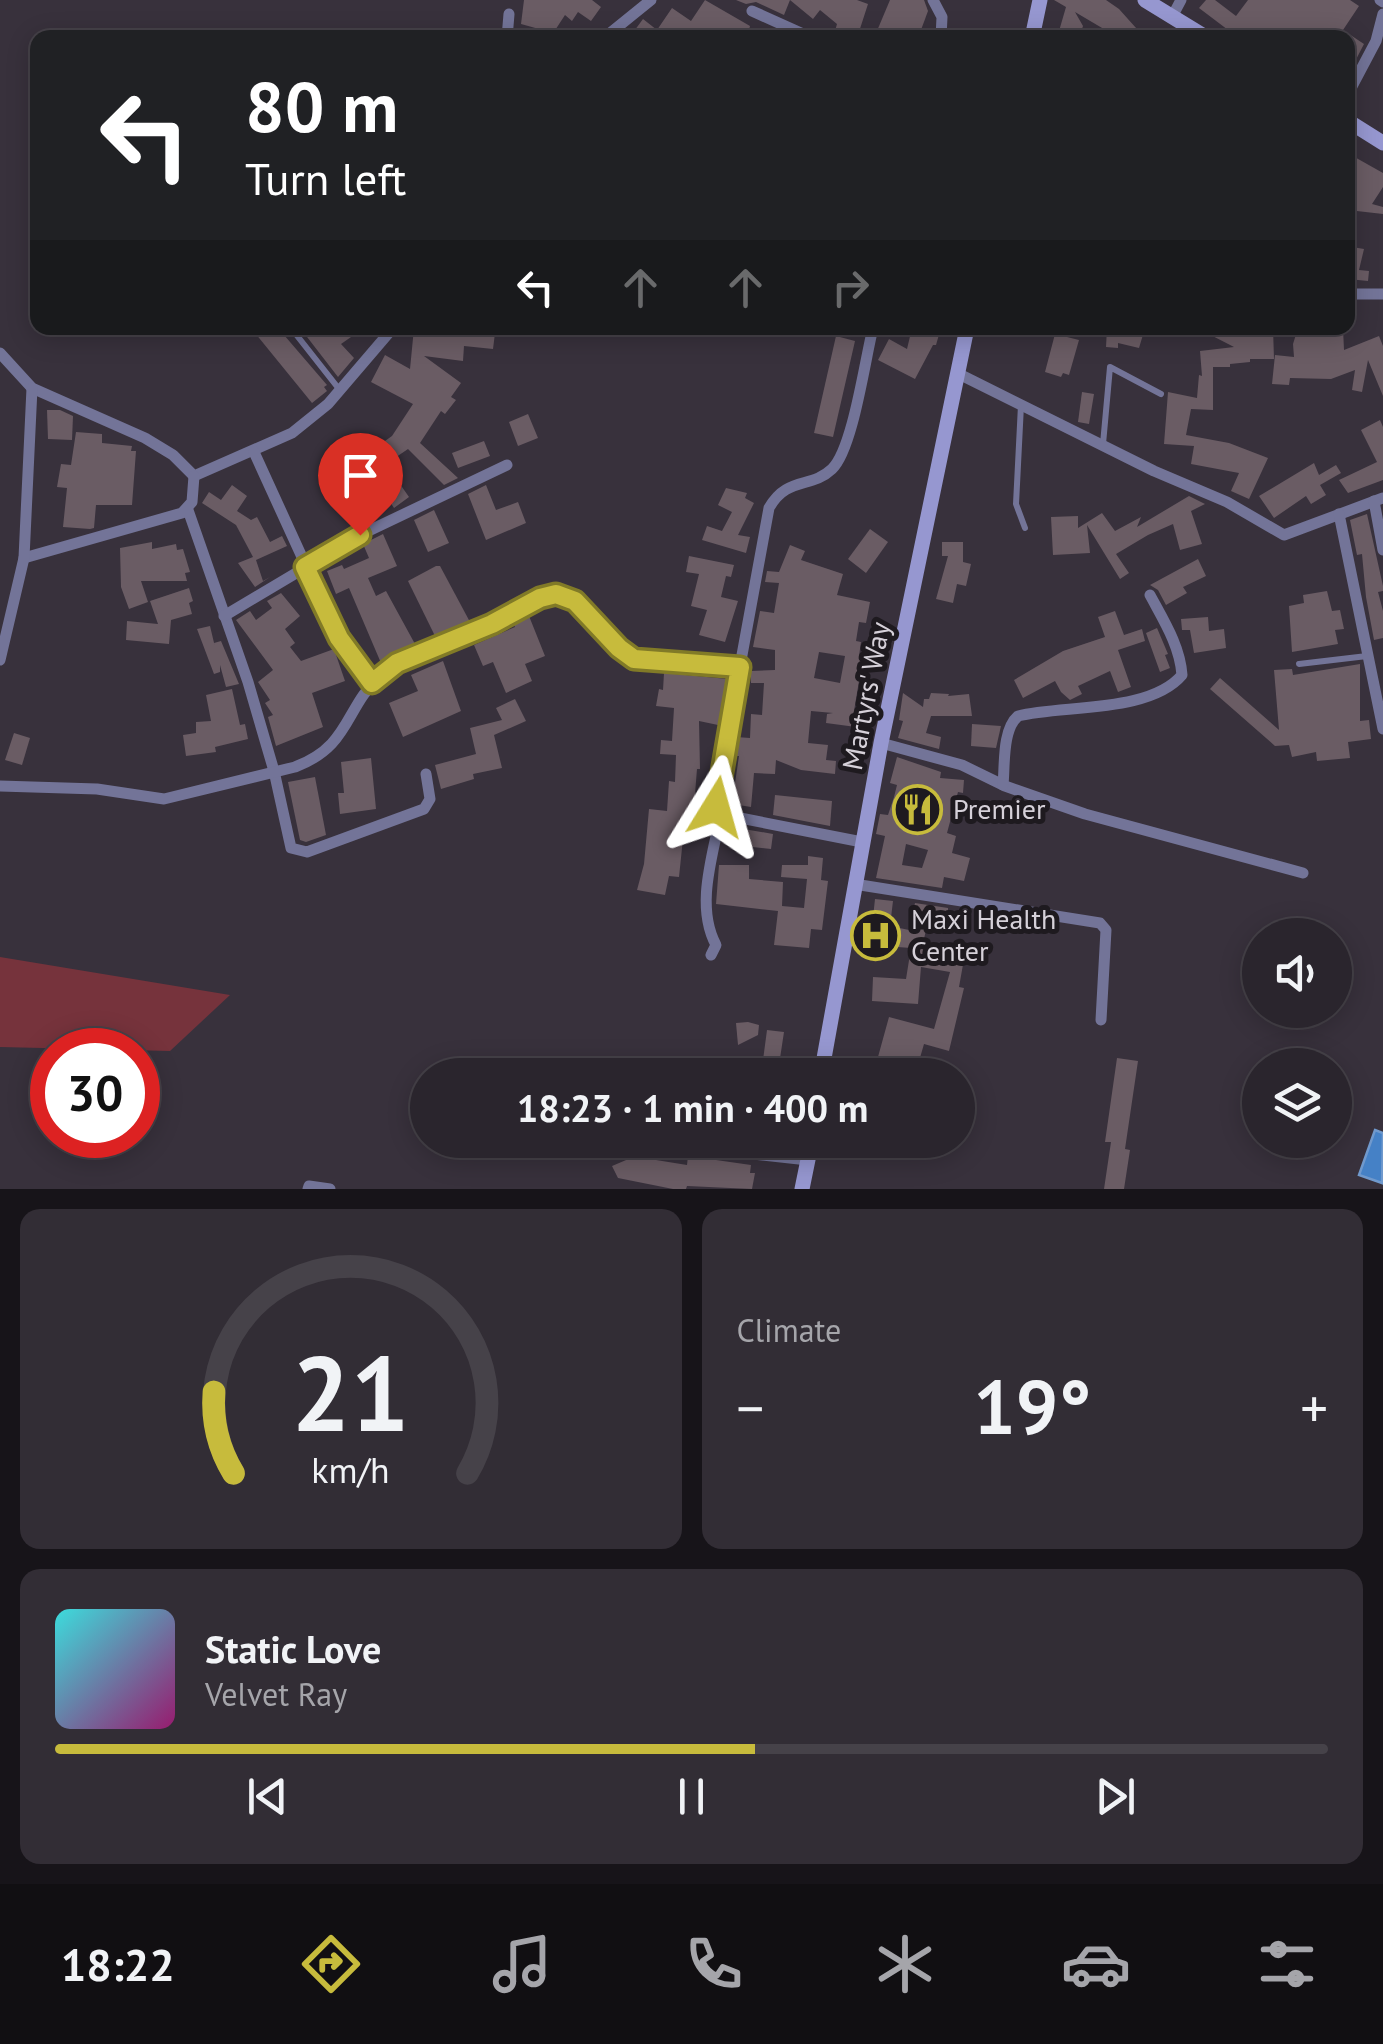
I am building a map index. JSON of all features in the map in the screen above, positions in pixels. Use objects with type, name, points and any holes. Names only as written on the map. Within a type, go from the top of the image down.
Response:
[{"type":"main road","points":[[1034,30],[1040,0]]},
{"type":"main road","points":[[1144,0],[1194,30]]},
{"type":"main road","points":[[1355,126],[1383,143]]},
{"type":"main road","name":"Martyrs' Way","points":[[825,1058],[881,743],[965,335]]},
{"type":"main road","points":[[802,1189],[808,1160]]},
{"type":"street","points":[[614,30],[651,0]]},
{"type":"street","points":[[934,0],[942,17],[941,30]]},
{"type":"street","points":[[1172,17],[1181,0]]},
{"type":"street","points":[[752,11],[794,30]]},
{"type":"street","points":[[508,30],[509,14]]},
{"type":"street","points":[[1355,81],[1376,41],[1383,14]]},
{"type":"street","points":[[1355,294],[1383,294]]},
{"type":"street","points":[[194,476],[292,433],[340,390],[387,335]]},
{"type":"street","points":[[710,955],[716,946],[708,932],[706,896],[722,813],[715,802],[769,508],[777,494],[827,474],[837,465],[849,432],[871,335]]},
{"type":"street","points":[[0,354],[32,388],[145,438],[173,455],[194,476],[188,510],[248,682],[291,848],[300,852],[424,809],[430,799],[426,774]]},
{"type":"street","points":[[956,373],[1227,502],[1284,535],[1378,500],[1383,550]]},
{"type":"street","points":[[0,660],[24,558],[32,388]]},
{"type":"street","points":[[254,452],[339,638],[372,683]]},
{"type":"street","points":[[224,616],[360,535],[507,465]]},
{"type":"street","points":[[24,558],[188,510]]},
{"type":"street","points":[[1339,514],[1383,729]]},
{"type":"street","points":[[0,786],[97,789],[164,799],[296,767],[325,753],[335,743],[372,683],[397,663],[556,594],[575,601],[634,659],[740,667]]},
{"type":"street","points":[[1003,785],[1008,735],[1011,722],[1018,716],[1140,699],[1161,692],[1182,676],[1181,660],[1150,595]]},
{"type":"street","points":[[881,743],[962,765],[1003,785],[1085,814],[1302,873]]},
{"type":"street","points":[[722,813],[862,842]]},
{"type":"street","points":[[854,884],[1100,923],[1106,930],[1100,1020]]},
{"type":"street","points":[[790,1158],[808,1160]]},
{"type":"street","points":[[308,1189],[330,1189]]},
{"type":"lane","points":[[297,335],[340,390]]},
{"type":"lane","points":[[1103,444],[1110,366],[1162,394]]},
{"type":"lane","points":[[1021,404],[1016,504],[1025,528]]},
{"type":"lane","points":[[1299,664],[1368,656]]},
{"type":"shaded area","points":[[0,957],[230,995],[170,1051],[160,1051],[160,1028],[30,1028],[30,1048],[0,1047]]},
{"type":"water","points":[[1375,1130],[1383,1133],[1382,1183],[1359,1175]]},
{"type":"building","points":[[524,0],[592,0],[601,7],[591,21],[578,12],[572,21],[565,15],[555,30],[521,24]]},
{"type":"building","points":[[705,0],[750,26],[749,30],[657,30],[672,8],[691,21]]},
{"type":"building","points":[[736,0],[790,0],[784,15],[756,2]]},
{"type":"building","points":[[790,0],[857,0],[868,4],[860,30],[835,30],[837,24],[820,10],[813,19]]},
{"type":"building","points":[[890,0],[924,0],[928,11],[921,30],[877,30]]},
{"type":"building","points":[[1054,0],[1106,0],[1138,30],[1105,30],[1075,12],[1082,30],[1059,30],[1066,7]]},
{"type":"building","points":[[1206,0],[1215,0],[1236,16],[1248,0],[1350,0],[1359,6],[1343,30],[1228,30],[1199,8]]},
{"type":"building","points":[[643,19],[657,30],[635,30]]},
{"type":"building","points":[[1355,38],[1364,44],[1355,61]]},
{"type":"building","points":[[1355,157],[1383,173],[1383,187],[1372,204],[1383,207],[1383,214],[1355,211]]},
{"type":"building","points":[[1355,248],[1364,249],[1359,270],[1369,271],[1368,281],[1355,280]]},
{"type":"building","points":[[257,335],[284,335],[327,385],[327,391],[312,403]]},
{"type":"building","points":[[306,335],[354,335],[341,344],[354,358],[338,377]]},
{"type":"building","points":[[413,335],[495,335],[493,349],[464,346],[463,361],[424,356],[461,383],[451,397],[456,400],[445,414],[441,411],[420,443],[458,478],[444,485],[408,449],[386,464],[409,497],[394,508],[361,458],[392,436],[413,404],[371,382],[385,355],[410,369]]},
{"type":"building","points":[[910,335],[939,335],[915,379],[878,360],[889,339],[907,349]]},
{"type":"building","points":[[1055,335],[1079,340],[1069,375],[1045,372]]},
{"type":"building","points":[[1107,335],[1143,335],[1139,348],[1118,343],[1118,348],[1106,347]]},
{"type":"building","points":[[1211,335],[1273,335],[1274,359],[1250,359],[1230,367],[1213,367],[1213,410],[1191,409],[1186,435],[1229,443],[1268,458],[1249,499],[1231,491],[1239,473],[1191,464],[1194,446],[1164,444],[1168,392],[1197,398],[1199,375],[1202,376],[1200,351],[1234,347]]},
{"type":"building","points":[[1296,335],[1343,335],[1344,350],[1379,336],[1383,346],[1383,396],[1368,360],[1362,392],[1352,390],[1355,370],[1331,379],[1290,378],[1289,385],[1272,384],[1275,355],[1294,357]]},
{"type":"building","points":[[836,336],[855,341],[833,437],[814,433]]},
{"type":"building","points":[[1082,392],[1094,394],[1089,424],[1078,422]]},
{"type":"building","points":[[47,410],[73,416],[72,440],[48,439]]},
{"type":"building","points":[[528,414],[538,438],[518,446],[509,422]]},
{"type":"building","points":[[1380,420],[1383,480],[1348,493],[1339,480],[1377,462],[1361,430]]},
{"type":"building","points":[[76,432],[102,434],[102,443],[132,446],[131,451],[136,451],[132,505],[96,505],[94,528],[90,529],[63,527],[67,488],[57,487],[61,464],[71,465]]},
{"type":"building","points":[[484,441],[490,456],[458,468],[452,453]]},
{"type":"building","points":[[1314,463],[1319,475],[1336,465],[1341,473],[1320,485],[1326,495],[1311,504],[1306,496],[1274,518],[1259,496]]},
{"type":"building","points":[[232,485],[247,496],[237,511],[251,520],[257,517],[270,542],[282,536],[287,546],[256,560],[263,581],[270,577],[255,587],[238,563],[253,557],[236,525],[202,503],[209,492],[221,500]]},
{"type":"building","points":[[486,485],[496,510],[518,502],[526,523],[486,540],[468,494]]},
{"type":"building","points":[[726,488],[747,493],[745,498],[754,503],[738,535],[750,537],[746,553],[702,540],[707,526],[722,531],[732,512],[718,505]]},
{"type":"building","points":[[1189,496],[1205,504],[1191,511],[1202,544],[1180,550],[1173,524],[1116,554],[1129,573],[1120,579],[1087,525],[1090,553],[1053,555],[1051,517],[1078,516],[1078,528],[1102,513],[1115,531],[1141,517],[1137,527]]},
{"type":"building","points":[[434,510],[449,543],[428,552],[414,520]]},
{"type":"building","points":[[1367,514],[1383,586],[1383,591],[1378,592],[1383,638],[1374,640],[1362,554],[1357,555],[1350,520]]},
{"type":"building","points":[[870,529],[888,542],[866,573],[848,559]]},
{"type":"building","points":[[383,534],[397,566],[368,578],[376,596],[386,591],[415,644],[381,663],[349,588],[336,594],[327,571],[342,565],[344,569],[369,558],[363,544]]},
{"type":"building","points":[[152,542],[152,549],[176,544],[177,550],[183,549],[190,572],[185,573],[187,581],[141,581],[148,602],[129,609],[121,587],[120,548]]},
{"type":"building","points":[[942,542],[963,542],[963,562],[971,564],[966,586],[957,584],[953,603],[936,599],[948,556],[942,556]]},
{"type":"building","points":[[790,545],[805,551],[801,560],[843,574],[837,595],[870,602],[866,623],[859,622],[856,641],[861,642],[859,656],[863,657],[853,717],[857,718],[856,727],[826,723],[827,714],[833,713],[811,711],[808,743],[828,745],[826,760],[836,761],[835,774],[801,770],[776,760],[775,774],[754,773],[751,807],[726,803],[729,789],[734,790],[739,756],[734,756],[736,737],[750,738],[751,714],[762,715],[764,683],[751,683],[751,671],[775,670],[775,650],[753,647],[760,611],[774,613],[779,583],[765,582],[767,571],[779,572]],"holes":[[[819,652],[845,656],[840,683],[814,678]]]},
{"type":"building","points":[[689,556],[734,565],[731,577],[726,576],[721,597],[738,601],[725,642],[699,635],[707,610],[691,606],[699,574],[686,572]]},
{"type":"building","points":[[1198,559],[1206,576],[1183,587],[1187,593],[1166,605],[1158,590],[1150,585]]},
{"type":"building","points":[[440,566],[470,622],[435,636],[408,581]]},
{"type":"building","points":[[189,588],[192,614],[171,620],[169,644],[126,640],[127,621],[158,624],[150,601]]},
{"type":"building","points":[[1327,591],[1332,611],[1340,610],[1344,629],[1335,630],[1338,644],[1292,652],[1289,606],[1304,603],[1303,595]]},
{"type":"building","points":[[281,593],[300,616],[285,629],[295,643],[290,647],[301,661],[334,649],[345,681],[312,693],[323,727],[276,746],[268,717],[273,715],[265,703],[270,700],[258,682],[273,670],[236,620],[250,611],[256,620],[272,608],[267,601]]},
{"type":"building","points":[[1115,611],[1124,635],[1142,629],[1145,641],[1118,650],[1131,687],[1118,692],[1110,671],[1078,686],[1082,694],[1070,700],[1055,681],[1023,698],[1014,680],[1063,651],[1105,637],[1098,617]]},
{"type":"building","points":[[529,616],[545,656],[525,664],[532,681],[506,693],[493,662],[483,666],[474,645],[515,627],[513,622]]},
{"type":"building","points":[[1208,617],[1209,631],[1224,629],[1226,648],[1194,653],[1190,630],[1182,630],[1181,619]]},
{"type":"building","points":[[210,626],[214,643],[221,641],[239,684],[226,687],[220,665],[220,672],[214,674],[197,629]]},
{"type":"building","points":[[1157,628],[1170,668],[1160,672],[1146,633]]},
{"type":"building","points":[[443,661],[461,711],[403,737],[389,703],[418,691],[411,675]]},
{"type":"building","points":[[1360,664],[1360,721],[1369,720],[1371,739],[1348,742],[1350,758],[1317,761],[1316,752],[1292,757],[1289,745],[1275,746],[1210,689],[1220,678],[1279,730],[1274,670],[1292,669],[1293,675]]},
{"type":"building","points":[[664,673],[728,679],[718,725],[699,721],[700,769],[693,819],[704,821],[703,832],[684,829],[679,877],[669,876],[665,895],[637,890],[644,864],[649,809],[667,811],[669,781],[675,782],[676,755],[660,754],[661,740],[672,741],[674,708],[656,706],[659,689],[663,690]]},
{"type":"building","points":[[232,689],[240,725],[245,724],[248,739],[215,747],[216,752],[186,756],[183,735],[196,733],[196,722],[211,721],[206,695]]},
{"type":"building","points":[[903,693],[923,707],[924,699],[929,699],[931,693],[969,694],[972,716],[931,716],[926,733],[941,737],[939,749],[898,738],[903,721],[899,720]]},
{"type":"building","points":[[515,699],[526,721],[494,735],[502,768],[473,774],[474,779],[441,789],[435,765],[476,754],[470,728],[502,720],[496,708]]},
{"type":"building","points":[[972,724],[1001,726],[996,748],[971,746]]},
{"type":"building","points":[[14,733],[30,738],[22,765],[5,760]]},
{"type":"building","points":[[897,757],[941,772],[940,778],[964,780],[963,793],[958,792],[947,833],[956,836],[952,853],[970,858],[964,881],[944,877],[942,888],[876,878],[885,836],[876,834],[880,814],[888,815],[897,785],[890,783]],"holes":[[[906,844],[928,850],[922,868],[902,865]]]},
{"type":"building","points":[[371,758],[376,809],[340,814],[338,793],[344,793],[341,762]]},
{"type":"building","points":[[315,777],[326,835],[306,842],[300,840],[288,782]]},
{"type":"building","points":[[775,795],[832,801],[830,826],[773,815]]},
{"type":"building","points":[[732,827],[773,834],[771,849],[724,844]]},
{"type":"building","points":[[808,856],[823,858],[821,880],[828,881],[822,930],[811,929],[809,948],[774,945],[778,911],[716,904],[719,865],[749,865],[749,879],[783,882],[782,906],[804,908],[807,879],[781,877],[782,865],[808,865]]},
{"type":"building","points":[[875,899],[893,901],[890,926],[909,930],[915,903],[948,908],[948,925],[928,921],[922,948],[964,959],[959,987],[964,988],[949,1051],[924,1044],[920,1058],[878,1058],[889,1017],[934,1029],[950,972],[921,967],[918,1004],[872,1001],[873,977],[906,979],[911,948],[870,945]]},
{"type":"building","points":[[736,1023],[759,1025],[758,1035],[738,1045]]},
{"type":"building","points":[[767,1030],[784,1032],[780,1058],[763,1058]]},
{"type":"building","points":[[1117,1058],[1138,1061],[1125,1149],[1130,1150],[1124,1189],[1104,1189],[1111,1142],[1105,1142]]},
{"type":"building","points":[[631,1158],[657,1158],[687,1165],[688,1158],[702,1158],[751,1165],[750,1173],[755,1173],[752,1189],[673,1189],[618,1178],[612,1166]]},
{"type":"place","name":"Premier","points":[[918,809]]},
{"type":"place","name":"Maxi Health Center","points":[[876,935]]},
{"type":"route","points":[[360,535],[305,567],[339,638],[372,683],[397,663],[556,594],[575,601],[634,659],[740,667],[716,807]]}]
